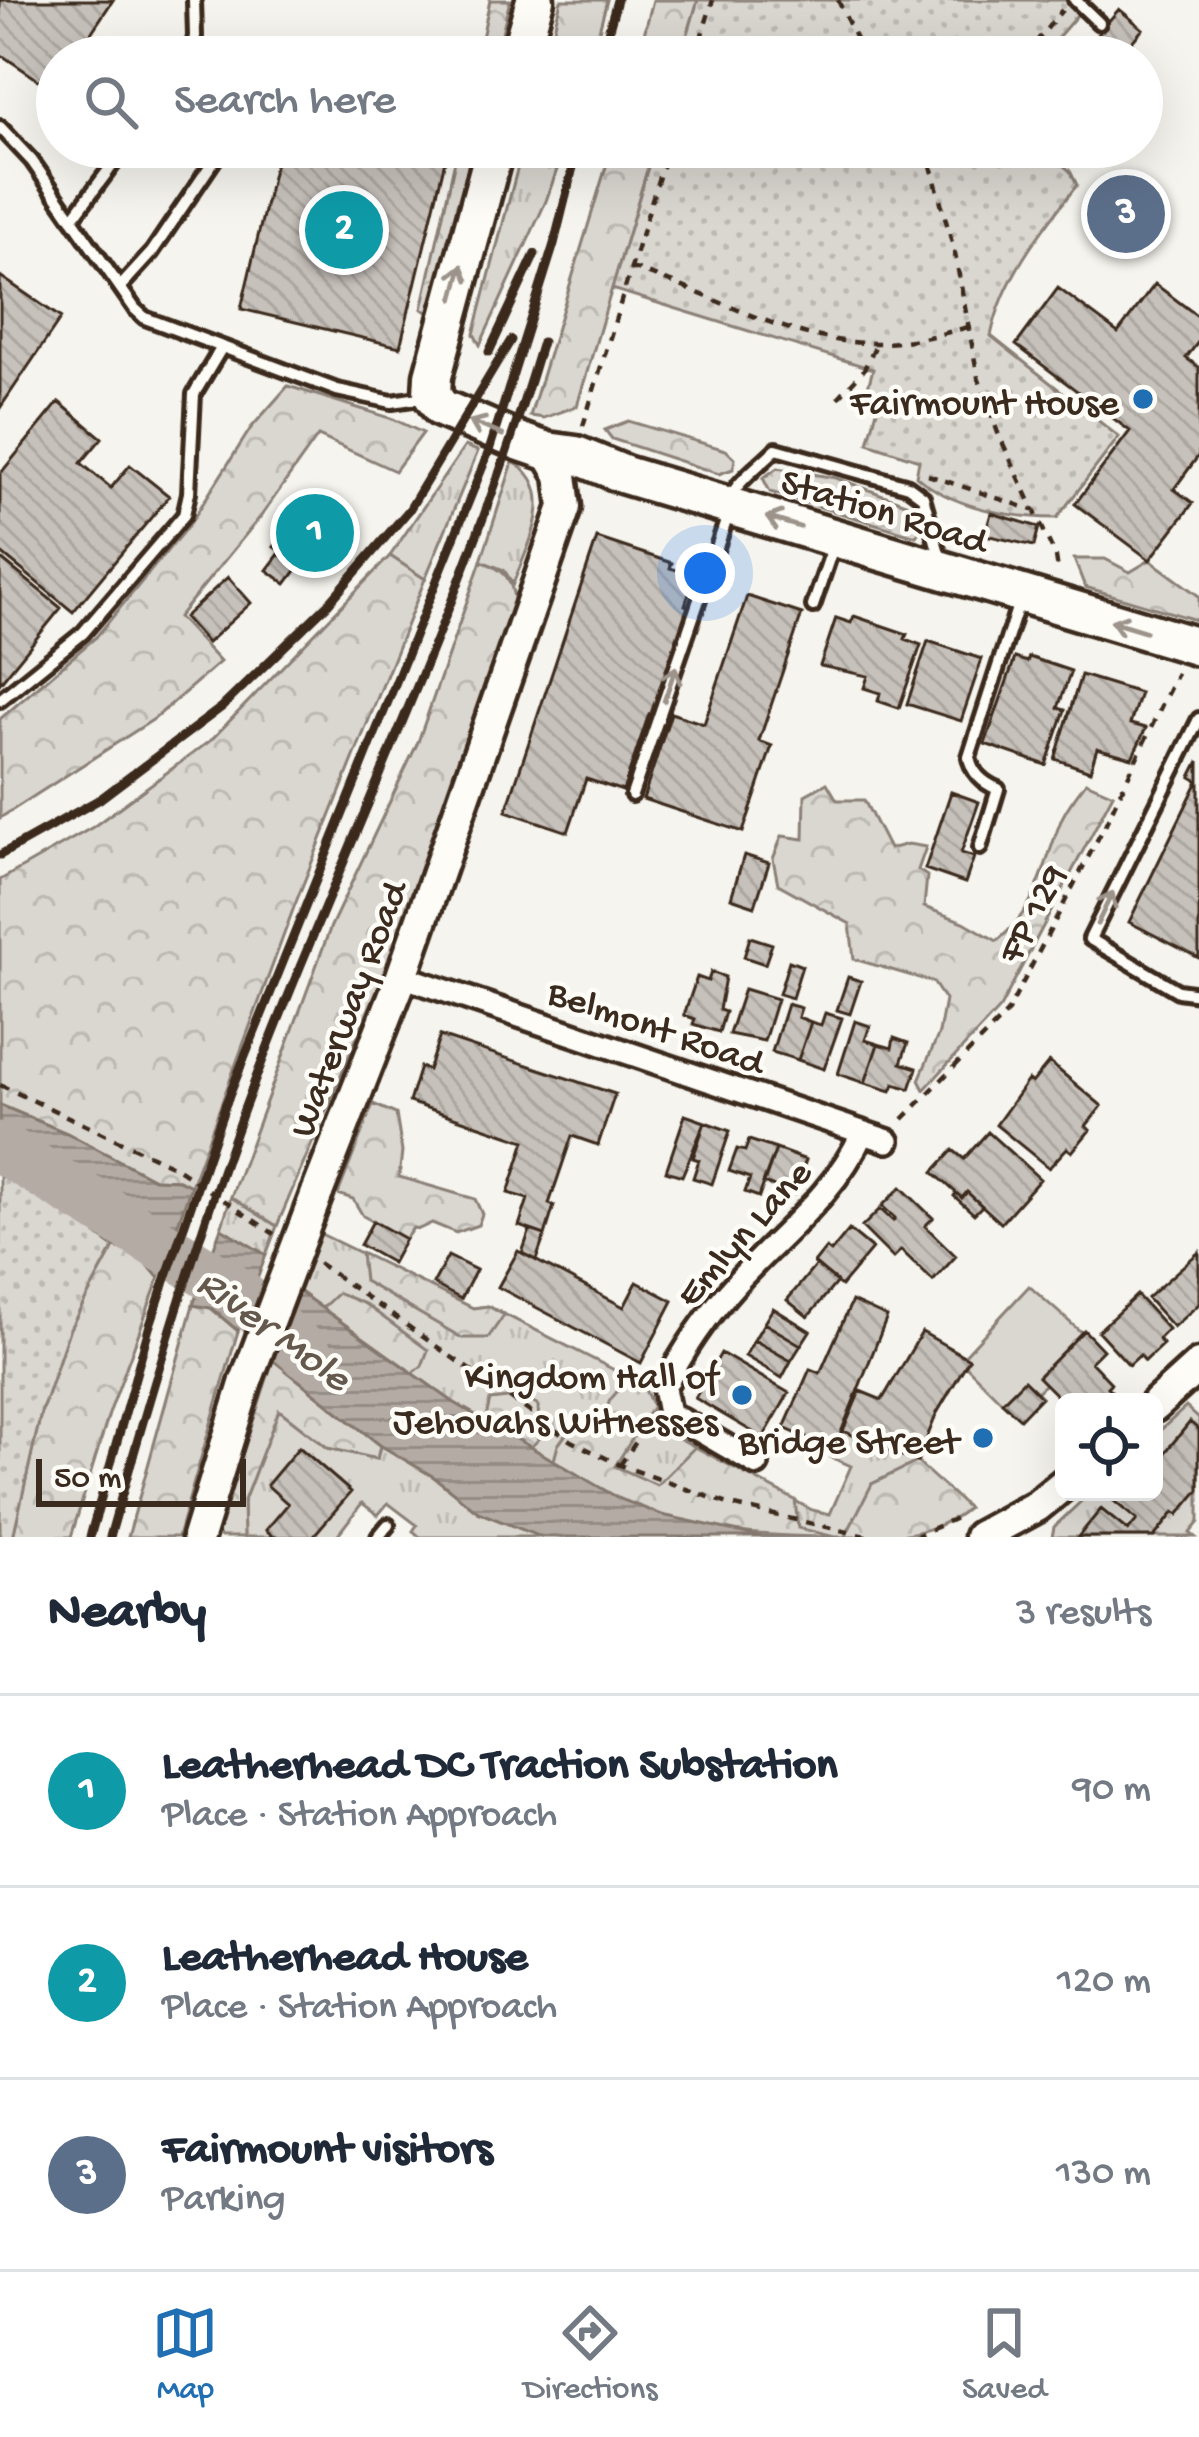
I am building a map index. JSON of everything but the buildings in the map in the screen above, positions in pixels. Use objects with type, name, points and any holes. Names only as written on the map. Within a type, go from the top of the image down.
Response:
[{"type":"main road","points":[[525,36],[535,0]]},
{"type":"main road","points":[[432,395],[433,376],[489,168]]},
{"type":"main road","name":"Station Road","points":[[432,395],[441,408],[564,444],[576,455],[625,475],[1022,593],[1190,656]]},
{"type":"main road","points":[[564,444],[565,506],[603,480],[625,475]]},
{"type":"main road","name":"Waterway Road","points":[[198,1537],[246,1381],[402,976],[565,506]]},
{"type":"main road","points":[[1163,1398],[1199,1365]]},
{"type":"main road","points":[[1000,1532],[1055,1491]]},
{"type":"street","name":"Belmont Road","points":[[402,976],[888,1141]]},
{"type":"street","name":"Emlyn Lane","points":[[664,1402],[664,1388],[675,1366],[714,1310],[824,1197],[862,1135]]},
{"type":"street","points":[[664,1402],[680,1421],[757,1464]]},
{"type":"lane","points":[[194,0],[195,36]]},
{"type":"lane","points":[[1072,0],[1100,22]]},
{"type":"lane","points":[[1,131],[145,317],[376,400],[405,402],[432,395]]},
{"type":"lane","points":[[72,219],[110,168]]},
{"type":"lane","points":[[121,286],[152,252],[209,168]]},
{"type":"lane","points":[[0,700],[83,633],[184,515],[194,394],[222,346]]},
{"type":"lane","points":[[632,795],[725,524],[724,505],[776,449],[908,486],[923,497],[944,569]]},
{"type":"lane","points":[[813,606],[836,538]]},
{"type":"lane","points":[[980,848],[998,789],[970,767],[968,757],[1022,593]]},
{"type":"lane","points":[[1199,719],[1090,939],[1178,991],[1199,994]]},
{"type":"lane","points":[[378,1537],[388,1525]]},
{"type":"path","points":[[702,36],[713,0]]},
{"type":"path","points":[[838,0],[854,36]]},
{"type":"path","points":[[1042,36],[1072,0]]},
{"type":"path","points":[[564,444],[631,268],[662,168]]},
{"type":"path","points":[[934,168],[978,377],[998,434],[1056,557],[1058,572]]},
{"type":"path","points":[[631,268],[783,329],[878,343],[968,327]]},
{"type":"path","points":[[838,398],[863,370],[878,343]]},
{"type":"path","points":[[872,475],[898,464],[1036,511]]},
{"type":"path","name":"FP 129","points":[[862,1135],[899,1123],[1007,1012],[1190,656]]},
{"type":"path","points":[[664,1402],[620,1465],[762,1515],[870,1537]]},
{"type":"green space","points":[[490,0],[510,0],[501,36],[482,36]]},
{"type":"green space","points":[[561,0],[607,0],[598,36],[552,36]]},
{"type":"green space","points":[[653,0],[698,0],[687,36],[644,36]]},
{"type":"green space","points":[[698,0],[1090,0],[1059,36],[687,36]]},
{"type":"green space","points":[[453,168],[468,168],[430,313],[422,309]]},
{"type":"green space","points":[[517,168],[558,168],[480,345],[474,334]]},
{"type":"green space","points":[[606,168],[648,168],[577,406],[544,418],[530,416]]},
{"type":"green space","points":[[648,168],[1066,168],[1077,185],[1014,275],[991,336],[1119,437],[1057,518],[982,509],[930,487],[916,476],[919,460],[868,443],[880,399],[866,394],[873,369],[612,289]]},
{"type":"green space","points":[[288,386],[423,433],[395,471],[318,436],[261,516],[178,617],[220,662],[154,719],[0,818],[0,719],[96,637],[191,522],[251,428]]},
{"type":"green space","points":[[628,421],[726,450],[735,459],[733,469],[719,474],[612,439],[605,430]]},
{"type":"green space","points":[[465,446],[478,451],[425,579],[390,556]]},
{"type":"green space","points":[[513,462],[527,473],[538,502],[532,535],[513,584],[504,570],[481,561]]},
{"type":"green space","points":[[777,468],[836,478],[914,506],[924,515],[924,525],[916,536],[770,492],[763,478]]},
{"type":"green space","points":[[390,556],[425,579],[294,907],[191,1186],[154,1179],[67,1133],[0,1105],[0,880],[93,827],[211,740]]},
{"type":"green space","points":[[1074,559],[1105,559],[1130,572],[1150,560],[1199,596],[1199,621],[1085,587]]},
{"type":"green space","points":[[481,561],[506,576],[515,605],[408,917],[277,1226],[231,1197],[331,926],[418,742]]},
{"type":"green space","points":[[1086,782],[1113,794],[1000,1008],[924,1090],[919,1080],[939,1033],[945,1000],[933,982],[854,959],[850,924],[778,884],[773,859],[782,836],[804,839],[805,795],[827,783],[837,800],[864,800],[889,849],[908,844],[926,847],[918,870],[927,876],[924,907],[997,941],[1030,902],[1062,817]]},
{"type":"green space","points":[[373,1104],[396,1114],[402,1152],[399,1177],[475,1199],[482,1214],[478,1225],[456,1233],[432,1223],[413,1228],[405,1239],[363,1216],[353,1199],[338,1194]]},
{"type":"green space","points":[[0,1170],[114,1247],[69,1330],[41,1413],[13,1537],[0,1537]]},
{"type":"green space","points":[[231,1197],[277,1226],[266,1255],[221,1228]]},
{"type":"green space","points":[[319,1233],[473,1308],[488,1306],[642,1384],[653,1406],[649,1417],[655,1425],[812,1510],[830,1514],[851,1466],[831,1457],[843,1431],[917,1462],[872,1484],[903,1537],[762,1537],[620,1499],[453,1402],[298,1291]]},
{"type":"green space","points":[[114,1247],[137,1252],[159,1278],[71,1537],[13,1537],[41,1413],[69,1330]]},
{"type":"green space","points":[[361,1253],[473,1308],[488,1306],[504,1315],[488,1338],[462,1338],[364,1281]]},
{"type":"green space","points":[[1029,1286],[1082,1333],[1038,1376],[1045,1384],[1037,1392],[1024,1380],[1002,1402],[966,1366],[969,1359],[964,1356]]},
{"type":"green space","points":[[338,1293],[365,1304],[428,1350],[422,1366],[413,1373],[322,1308]]},
{"type":"green space","points":[[193,1305],[211,1308],[238,1331],[178,1537],[128,1537]]},
{"type":"green space","points":[[273,1360],[380,1445],[377,1459],[328,1448],[279,1410],[243,1503],[244,1537],[221,1537],[217,1532]]},
{"type":"green space","points":[[627,1380],[642,1384],[653,1406],[615,1466],[657,1485],[695,1447],[795,1500],[798,1528],[835,1537],[753,1533],[670,1518],[618,1498],[554,1460],[569,1430],[600,1425],[610,1400]]},
{"type":"green space","points":[[524,1396],[538,1406],[540,1438],[531,1447],[485,1421],[490,1400]]},
{"type":"green space","points":[[1186,1407],[1199,1419],[1199,1522],[1190,1533],[1195,1537],[1052,1537],[1054,1527],[1081,1501],[1163,1501],[1163,1428]]},
{"type":"green space","points":[[279,1409],[328,1448],[377,1459],[380,1445],[434,1477],[478,1512],[541,1537],[420,1537],[413,1531],[417,1525],[388,1503],[378,1515],[362,1503],[336,1537],[244,1537],[243,1503]]},
{"type":"green space","points":[[917,1462],[968,1508],[926,1530],[845,1537],[872,1484]]},
{"type":"shaded area","points":[[0,1105],[67,1133],[154,1179],[191,1186],[159,1278],[137,1252],[114,1247],[0,1170]]},
{"type":"shaded area","points":[[221,1228],[266,1255],[238,1331],[211,1308],[193,1305]]},
{"type":"shaded area","points":[[298,1291],[453,1402],[620,1499],[662,1515],[762,1537],[541,1537],[478,1512],[434,1477],[380,1445],[273,1360]]},
{"type":"waterway","name":"River Mole","points":[[0,1147],[234,1290],[307,1354]]},
{"type":"railway","points":[[607,36],[617,0]]},
{"type":"railway","points":[[90,1537],[149,1328],[225,1106],[489,451],[573,168]]},
{"type":"railway","points":[[489,352],[535,254]]},
{"type":"railway","points":[[0,855],[100,799],[222,707],[328,604],[409,510],[511,340]]},
{"type":"railway","points":[[110,1537],[172,1323],[243,1112],[476,538],[542,342]]},
{"type":"place","name":"Fairmount visitors","points":[[1126,214]]},
{"type":"place","name":"Leatherhead House","points":[[344,230]]},
{"type":"place","name":"Fairmount House","points":[[1143,399]]},
{"type":"place","name":"Leatherhead DC Traction Substation","points":[[315,533]]},
{"type":"place","name":"Kingdom Hall of Jehovahs Witnesses","points":[[742,1395]]},
{"type":"place","name":"Bridge Street","points":[[983,1438]]}]
